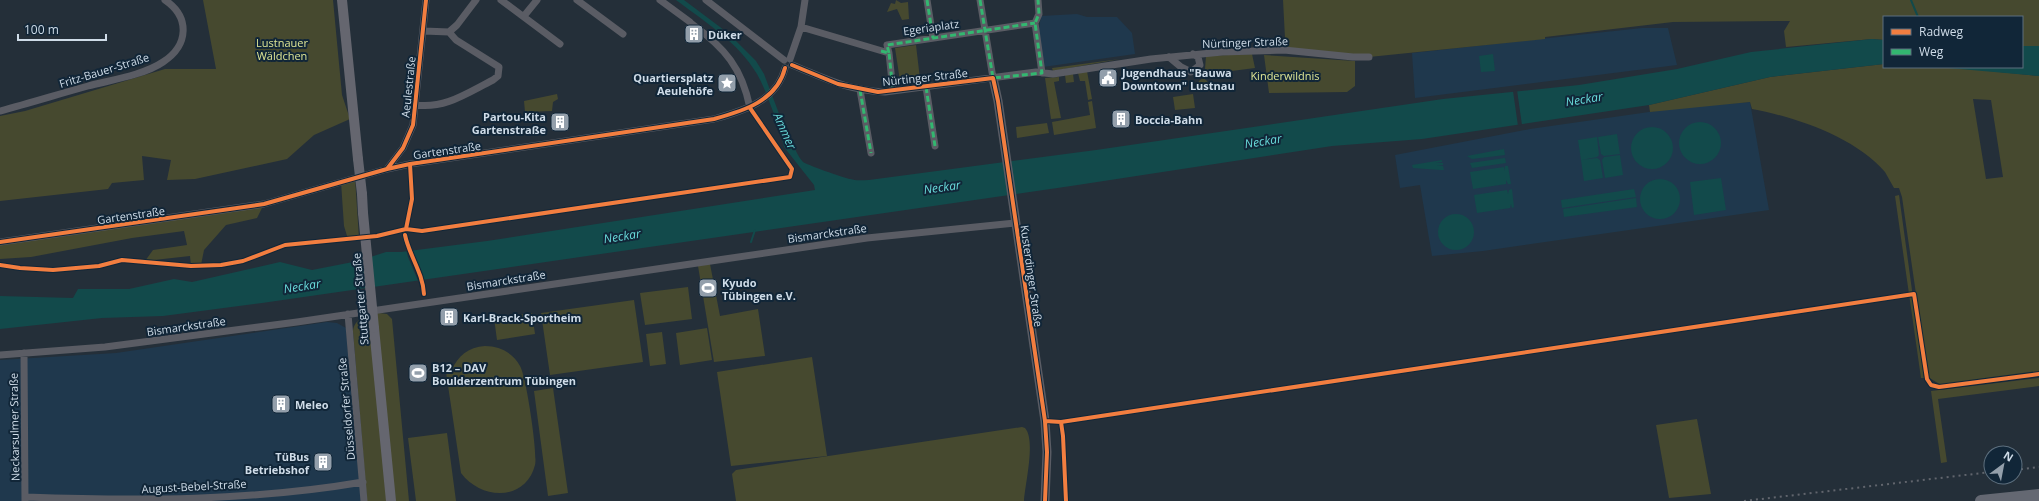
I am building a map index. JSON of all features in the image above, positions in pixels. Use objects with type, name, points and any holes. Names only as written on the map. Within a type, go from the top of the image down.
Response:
[{"type":"highway","points":[[1981,501],[2039,495]]},
{"type":"main road","name":"Stuttgarter Straße","points":[[342,0],[391,501]]},
{"type":"street","name":"Fritz-Bauer-Straße","points":[[0,111],[133,74],[163,62],[179,46],[183,32],[180,15],[165,0]]},
{"type":"street","name":"Aeulestraße","points":[[386,169],[406,144],[413,126],[426,0]]},
{"type":"street","points":[[424,31],[449,32],[457,25],[476,0]]},
{"type":"street","points":[[502,0],[560,44]]},
{"type":"street","points":[[524,16],[537,0]]},
{"type":"street","points":[[577,0],[623,34]]},
{"type":"street","points":[[660,0],[715,41],[734,63],[746,88],[750,108]]},
{"type":"street","name":"Nürtinger Straße","points":[[706,0],[788,63],[827,81],[860,90],[893,91],[926,88],[993,78],[1042,73],[1053,74],[1169,57],[1222,52],[1284,50],[1369,57]]},
{"type":"street","name":"Gartenstraße","points":[[0,242],[264,204],[386,169],[714,119],[750,108],[768,95],[779,80],[788,63],[801,27],[805,0]]},
{"type":"street","points":[[927,0],[933,38]]},
{"type":"street","points":[[980,0],[993,78]]},
{"type":"street","points":[[1038,0],[1039,14],[1035,23],[1042,73]]},
{"type":"street","name":"Egeriaplatz","points":[[889,53],[888,45],[1035,23]]},
{"type":"street","points":[[801,27],[889,53],[893,91]]},
{"type":"street","points":[[416,105],[434,106],[444,104],[493,80],[498,76],[499,67],[456,40],[449,32]]},
{"type":"street","points":[[1169,57],[1181,67],[1191,72],[1200,65],[1198,57],[1193,54]]},
{"type":"street","name":"Kusterdinger Straße","points":[[993,78],[1045,421],[1047,452],[1045,501]]},
{"type":"street","points":[[926,88],[935,146]]},
{"type":"street","points":[[860,90],[871,153]]},
{"type":"street","name":"Bismarckstraße","points":[[0,355],[153,341],[882,236],[1015,223]]},
{"type":"street","name":"Düsseldorfer Straße","points":[[348,314],[364,482],[364,501]]},
{"type":"street","name":"Neckarsulmer Straße","points":[[24,353],[26,499]]},
{"type":"street","name":"August-Bebel-Straße","points":[[26,499],[193,499],[272,493],[364,482]]},
{"type":"shaded area","points":[[1077,14],[1087,17],[1117,17],[1132,33],[1135,54],[1043,67],[1038,34],[1041,16]]},
{"type":"shaded area","points":[[1642,28],[1668,28],[1677,65],[1415,98],[1412,53]]},
{"type":"shaded area","points":[[1750,102],[1769,210],[1483,251],[1432,256],[1420,185],[1400,188],[1395,155],[1530,129],[1677,108]]},
{"type":"shaded area","points":[[327,322],[337,323],[346,328],[361,501],[0,501],[0,360],[116,353]]},
{"type":"green space","name":"Lustnauer Wäldchen","points":[[203,0],[333,0],[342,95],[350,119],[314,135],[287,159],[195,179],[167,180],[171,160],[142,156],[144,180],[112,183],[108,189],[0,201],[0,116],[25,111],[165,69],[216,69]]},
{"type":"green space","points":[[896,0],[901,3],[908,2],[909,19],[902,20],[897,9],[887,12],[891,3],[895,4]]},
{"type":"green space","points":[[1283,0],[2039,0],[2039,46],[2023,46],[2023,16],[1883,16],[1883,40],[1872,39],[1786,47],[1784,31],[1790,21],[1673,22],[1545,37],[1545,39],[1369,57],[1284,50],[1285,38]]},
{"type":"green space","points":[[916,45],[920,79],[900,81],[895,48]]},
{"type":"green space","points":[[1252,54],[1255,68],[1208,74],[1205,69],[1206,56]]},
{"type":"green space","name":"Kinderwildnis","points":[[1264,55],[1355,61],[1355,86],[1347,92],[1269,93]]},
{"type":"green space","points":[[1120,59],[1053,71],[1052,68]]},
{"type":"green space","points":[[1883,64],[1883,68],[1960,68],[2039,76],[2039,373],[1941,385],[1928,377],[1902,197],[1899,188],[1894,188],[1885,172],[1858,149],[1823,130],[1805,123],[1787,117],[1752,109],[1750,102],[1650,112],[1649,105],[1770,77]],"holes":[[[1973,99],[1991,100],[2003,177],[1986,179]]]},
{"type":"green space","points":[[1087,71],[1092,99],[1088,100],[1085,81],[1080,81],[1078,73]]},
{"type":"green space","points":[[1073,74],[1074,82],[1066,83],[1065,75]]},
{"type":"green space","points":[[1059,77],[1059,81],[1054,82],[1061,118],[1051,119],[1045,78]]},
{"type":"green space","points":[[1201,79],[1205,79],[1207,80],[1207,88],[1201,89],[1198,86],[1198,82]]},
{"type":"green space","points":[[557,94],[558,99],[553,102],[552,111],[525,112],[524,101]]},
{"type":"green space","points":[[1193,94],[1195,108],[1175,110],[1173,97]]},
{"type":"green space","points":[[1092,101],[1096,128],[1054,135],[1052,122],[1090,115],[1088,102]]},
{"type":"green space","points":[[1047,123],[1049,133],[1017,138],[1016,127]]},
{"type":"green space","points":[[355,178],[359,238],[348,239],[344,226],[341,182]]},
{"type":"green space","points":[[1899,195],[1924,378],[1921,378],[1895,196]]},
{"type":"green space","points":[[264,204],[257,218],[226,225],[204,250],[201,265],[191,266],[190,256],[145,261],[153,250],[187,245],[184,231],[132,238],[31,257],[0,259],[0,242]]},
{"type":"green space","points":[[710,264],[720,316],[758,309],[765,356],[714,362],[698,266]]},
{"type":"green space","points":[[688,287],[692,319],[645,325],[640,293]]},
{"type":"green space","points":[[634,300],[643,362],[550,375],[541,313]]},
{"type":"green space","points":[[379,313],[387,314],[392,319],[409,501],[367,501],[353,331],[354,326],[359,320]]},
{"type":"green space","points":[[532,313],[535,334],[497,340],[494,318]]},
{"type":"green space","points":[[707,328],[712,360],[680,365],[676,333]]},
{"type":"green space","points":[[662,332],[666,364],[650,366],[646,334]]},
{"type":"green space","points":[[485,346],[496,347],[506,351],[514,357],[520,366],[528,398],[535,446],[535,465],[530,477],[523,485],[513,491],[502,493],[480,489],[461,473],[446,372],[451,371],[464,353],[474,348]]},
{"type":"green space","points":[[812,357],[827,456],[731,466],[717,372]]},
{"type":"green space","points":[[2039,378],[2039,386],[1938,399],[1947,462],[1941,463],[1931,391]]},
{"type":"green space","points":[[553,388],[568,493],[548,496],[534,391]]},
{"type":"green space","points":[[1697,419],[1711,494],[1669,498],[1656,425]]},
{"type":"green space","points":[[1022,427],[1025,428],[1030,442],[1024,501],[736,501],[732,474],[736,470]]},
{"type":"green space","points":[[447,433],[456,501],[416,501],[408,438]]},
{"type":"water","points":[[676,0],[684,0],[720,27],[756,61],[764,74],[786,132],[803,162],[852,180],[869,180],[1096,150],[1443,99],[1579,85],[1677,69],[1751,52],[1872,39],[1883,40],[1883,64],[1770,77],[1649,105],[1422,139],[1332,146],[1071,186],[262,303],[163,316],[102,318],[0,329],[0,296],[73,298],[78,289],[129,289],[174,279],[192,282],[280,262],[312,270],[358,261],[386,252],[401,252],[487,241],[815,190],[814,185],[784,147],[779,128],[774,120],[774,114],[757,74],[731,42]]},
{"type":"water","points":[[2023,46],[2039,46],[2039,76],[1948,68],[2023,68]]},
{"type":"water","points":[[1493,54],[1495,71],[1481,72],[1479,56]]},
{"type":"water","points":[[1696,122],[1704,122],[1712,125],[1718,131],[1721,143],[1718,155],[1712,161],[1704,164],[1696,164],[1688,161],[1682,155],[1679,147],[1679,139],[1682,131],[1688,125]]},
{"type":"water","points":[[1648,127],[1656,127],[1667,133],[1673,144],[1673,152],[1667,163],[1656,169],[1648,169],[1637,163],[1631,152],[1631,144],[1637,133]]},
{"type":"water","points":[[1617,134],[1620,154],[1604,156],[1601,154],[1598,137]]},
{"type":"water","points":[[1597,137],[1599,155],[1597,157],[1581,160],[1578,140]]},
{"type":"water","points":[[1504,149],[1505,155],[1472,159],[1467,156]]},
{"type":"water","points":[[1620,155],[1623,175],[1605,178],[1602,160],[1604,157]]},
{"type":"water","points":[[1505,158],[1506,163],[1472,168],[1470,163]]},
{"type":"water","points":[[1597,158],[1600,160],[1603,178],[1584,181],[1581,160]]},
{"type":"water","points":[[1442,160],[1442,162],[1436,163],[1443,163],[1443,165],[1437,166],[1443,166],[1444,170],[1413,168],[1412,165]]},
{"type":"water","points":[[1505,166],[1508,166],[1511,184],[1508,184],[1506,180],[1506,184],[1473,189],[1470,172],[1504,167],[1505,171]]},
{"type":"water","points":[[1721,178],[1726,210],[1694,215],[1690,182]]},
{"type":"water","points":[[1660,179],[1668,181],[1674,185],[1678,191],[1680,199],[1678,207],[1674,213],[1668,217],[1660,219],[1652,217],[1646,213],[1642,207],[1640,199],[1642,191],[1646,185],[1652,181]]},
{"type":"water","points":[[1512,189],[1514,207],[1512,208],[1511,204],[1510,208],[1477,213],[1474,195],[1507,190],[1508,194],[1509,190]]},
{"type":"water","points":[[1634,189],[1636,197],[1562,208],[1561,200]]},
{"type":"water","points":[[1636,198],[1637,207],[1564,217],[1563,209]]},
{"type":"water","points":[[1453,214],[1459,214],[1469,219],[1474,232],[1469,245],[1459,250],[1453,250],[1443,245],[1438,235],[1438,229],[1443,219]]},
{"type":"pier","points":[[1517,90],[1522,125],[1518,126],[1513,91]]},
{"type":"pier","points":[[406,249],[411,249],[425,282],[419,283]]},
{"type":"waterway","points":[[1911,0],[1918,16]]},
{"type":"waterway","points":[[751,242],[755,230]]},
{"type":"railway","points":[[2023,469],[2039,467]]},
{"type":"railway","points":[[1744,501],[1983,473]]},
{"type":"marked path","points":[[927,0],[933,38]]},
{"type":"marked path","points":[[980,0],[993,78],[1042,73],[1035,23],[1039,14],[1038,0]]},
{"type":"marked path","points":[[889,53],[887,45],[1035,23]]},
{"type":"marked path","points":[[881,51],[889,53],[893,91]]},
{"type":"marked path","points":[[926,87],[935,146]]},
{"type":"marked path","points":[[860,90],[871,153]]},
{"type":"cycle path","points":[[387,169],[403,148],[413,125],[426,0]]},
{"type":"cycle path","points":[[792,65],[838,84],[878,92],[993,78],[998,101],[1045,421],[1047,452],[1045,501]]},
{"type":"cycle path","points":[[0,242],[264,204],[387,169],[410,164],[714,119],[747,108],[767,97],[775,89],[785,68]]},
{"type":"cycle path","points":[[0,265],[53,270],[99,266],[122,260],[191,266],[221,265],[243,261],[285,245],[377,236],[406,229],[422,231],[790,177],[792,169],[750,108]]},
{"type":"cycle path","points":[[406,229],[412,199],[410,164]]},
{"type":"cycle path","points":[[405,235],[419,271],[424,294]]},
{"type":"cycle path","points":[[1045,421],[1061,422],[1914,294],[1927,379],[1931,385],[1939,387],[2039,374]]},
{"type":"cycle path","points":[[1061,422],[1066,501]]},
{"type":"place","name":"Düker","points":[[694,34]]},
{"type":"place","name":"Jugendhaus \"Bauwa Downtown\" Lustnau","points":[[1108,78]]},
{"type":"place","name":"Quartiersplatz Aeulehöfe","points":[[727,83]]},
{"type":"place","name":"Boccia-Bahn","points":[[1121,119]]},
{"type":"place","name":"Partou-Kita Gartenstraße","points":[[560,122]]},
{"type":"place","name":"Kyudo Tübingen e.V.","points":[[708,288]]},
{"type":"place","name":"Karl-Brack-Sportheim","points":[[449,317]]},
{"type":"place","name":"B12 – DAV Boulderzentrum Tübingen","points":[[418,373]]},
{"type":"place","name":"Meleo","points":[[281,404]]},
{"type":"place","name":"TüBus Betriebshof","points":[[323,462]]},
{"type":"water label","name":"Neckar","points":[[1584,99]]},
{"type":"water label","name":"Ammer","points":[[785,131]]},
{"type":"water label","name":"Neckar","points":[[1263,141]]},
{"type":"water label","name":"Neckar","points":[[942,187]]},
{"type":"water label","name":"Neckar","points":[[622,236]]},
{"type":"water label","name":"Neckar","points":[[302,286]]}]
